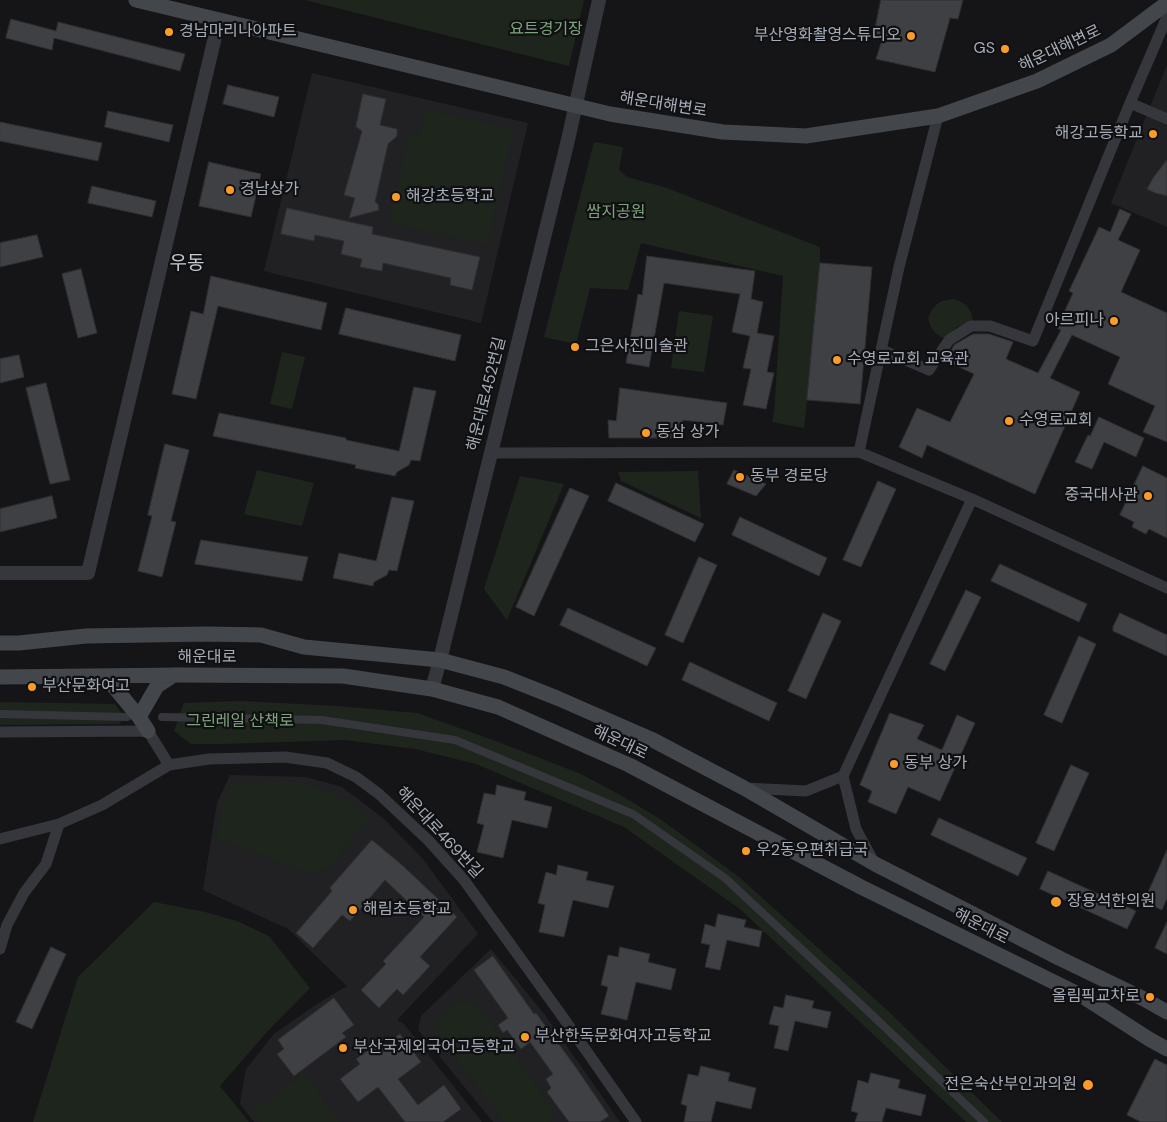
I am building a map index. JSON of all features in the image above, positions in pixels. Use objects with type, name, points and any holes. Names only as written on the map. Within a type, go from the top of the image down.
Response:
[{"type":"main road","name":"해운대해변로","points":[[136,0],[610,114],[723,132],[806,136],[938,116],[1037,81],[1111,45],[1167,3]]},
{"type":"main road","name":"해운대로","points":[[0,644],[86,636],[261,635],[304,647],[440,660],[504,677],[558,698],[651,739],[744,788],[875,864],[1167,1012]]},
{"type":"main road","points":[[133,717],[157,686],[174,675]]},
{"type":"main road","points":[[105,676],[133,717],[148,731]]},
{"type":"main road","name":"해운대로","points":[[0,677],[343,676],[432,689],[498,707],[629,766],[862,887],[1082,996],[1149,1040],[1167,1049]]},
{"type":"street","name":"해운대로452번길","points":[[432,689],[491,453],[599,0]]},
{"type":"street","points":[[882,350],[929,370],[950,340],[971,326],[990,326],[1033,341],[1167,17]]},
{"type":"street","points":[[0,573],[88,573],[219,20]]},
{"type":"street","points":[[1130,103],[1167,119]]},
{"type":"street","points":[[859,452],[899,267],[938,116]]},
{"type":"street","points":[[491,453],[859,452],[972,499],[1167,588]]},
{"type":"street","points":[[875,864],[856,829],[843,776],[972,499]]},
{"type":"street","points":[[0,714],[133,717]]},
{"type":"street","points":[[162,717],[322,720],[455,740],[633,814],[725,878],[984,1122]]},
{"type":"street","points":[[0,732],[148,731],[169,765],[102,805],[59,824],[0,840]]},
{"type":"street","name":"해운대로469번길","points":[[169,765],[209,760],[285,757],[327,763],[356,777],[379,794],[429,841],[464,880],[636,1122]]},
{"type":"street","points":[[744,788],[806,792],[843,776]]},
{"type":"street","points":[[0,949],[7,925],[24,893],[46,864],[59,824]]},
{"type":"shaded area","name":"해강고등학교","points":[[1167,65],[1167,227],[1111,203]]},
{"type":"shaded area","name":"해강초등학교","points":[[312,73],[528,123],[481,323],[264,271]]},
{"type":"shaded area","name":"해림초등학교","points":[[230,775],[306,777],[342,787],[383,818],[423,859],[478,934],[397,1020],[404,1024],[482,1122],[254,1122],[240,1104],[246,1069],[274,1034],[347,986],[288,929],[203,890],[217,803]]},
{"type":"shaded area","points":[[491,949],[545,1015],[620,1122],[493,1122],[418,1030],[421,1016]]},
{"type":"green space","name":"요트경기장","points":[[305,0],[584,0],[569,66]]},
{"type":"green space","points":[[425,109],[514,129],[487,245],[389,222],[409,137],[420,133]]},
{"type":"green space","name":"쌈지공원","points":[[594,142],[623,147],[619,170],[627,177],[664,187],[820,247],[804,428],[772,422],[783,276],[641,243],[628,290],[590,288],[576,344],[544,337]]},
{"type":"green space","points":[[954,299],[962,302],[967,307],[973,321],[957,327],[945,339],[934,331],[930,326],[928,318],[932,309],[938,304],[944,300]]},
{"type":"green space","points":[[679,311],[713,316],[704,372],[671,368]]},
{"type":"green space","points":[[282,352],[305,357],[292,409],[270,404]]},
{"type":"green space","points":[[257,470],[314,483],[302,526],[244,514]]},
{"type":"green space","points":[[698,471],[701,518],[621,481],[618,472]]},
{"type":"green space","points":[[520,476],[564,484],[507,620],[484,589]]},
{"type":"green space","name":"그린레일 산책로","points":[[241,701],[337,706],[417,713],[581,774],[624,797],[663,821],[739,877],[887,1010],[1002,1122],[966,1122],[740,909],[624,827],[476,764],[415,749],[345,740],[191,744],[174,731],[184,703]]},
{"type":"green space","points":[[0,702],[115,704],[123,715],[120,724],[0,725]]},
{"type":"green space","points":[[232,781],[297,782],[326,790],[347,800],[370,819],[329,865],[315,875],[216,838],[222,804]]},
{"type":"green space","points":[[154,902],[205,912],[237,921],[269,936],[310,988],[266,1033],[220,1086],[249,1122],[33,1122],[78,977]]},
{"type":"green space","points":[[463,1000],[482,1011],[553,1110],[550,1122],[504,1122],[437,1031],[439,1020],[445,1012]]},
{"type":"green space","points":[[304,1074],[341,1122],[260,1122],[252,1112]]},
{"type":"building","name":"부산영화촬영스튜디오","points":[[881,0],[963,0],[958,19],[950,18],[935,72],[876,59],[883,37],[874,35]]},
{"type":"building","points":[[11,19],[56,31],[58,22],[185,54],[180,71],[54,38],[52,50],[6,38]]},
{"type":"building","points":[[228,85],[279,97],[274,117],[223,104]]},
{"type":"building","points":[[363,94],[386,99],[380,125],[397,129],[397,136],[388,144],[375,202],[378,204],[379,210],[349,218],[355,198],[344,195],[362,131],[356,127]]},
{"type":"building","points":[[108,111],[173,125],[169,142],[105,127]]},
{"type":"building","points":[[0,122],[102,143],[98,161],[0,141]]},
{"type":"building","points":[[1167,160],[1167,196],[1147,189]]},
{"type":"building","name":"경남상가","points":[[209,162],[261,174],[251,217],[199,206]]},
{"type":"building","points":[[92,186],[156,201],[152,217],[88,203]]},
{"type":"building","points":[[287,208],[373,227],[372,234],[480,257],[472,290],[450,285],[451,278],[383,263],[382,271],[360,267],[362,259],[341,254],[344,241],[315,235],[314,241],[281,234]]},
{"type":"building","points":[[1120,209],[1131,214],[1118,240],[1140,250],[1121,292],[1167,313],[1167,442],[1143,432],[1155,406],[1108,384],[1120,357],[1072,335],[1050,378],[1080,392],[1035,494],[927,445],[922,458],[899,447],[917,408],[950,422],[974,374],[946,361],[954,345],[973,334],[989,334],[1013,342],[1006,359],[1038,373],[1061,330],[1057,328],[1073,293],[1069,291],[1099,227],[1110,232]]},
{"type":"building","points":[[37,235],[43,257],[0,267],[0,243]]},
{"type":"building","points":[[647,256],[755,271],[751,299],[763,302],[757,333],[774,336],[767,372],[774,373],[766,409],[743,405],[751,369],[743,368],[750,336],[732,332],[740,294],[664,283],[649,367],[626,363],[638,294],[642,295]]},
{"type":"building","name":"수영로교회 교육관","points":[[820,263],[872,267],[860,404],[807,400]]},
{"type":"building","points":[[81,269],[97,333],[78,338],[62,274]]},
{"type":"building","points":[[211,276],[327,303],[321,330],[218,306],[196,399],[172,394],[191,311],[203,314]]},
{"type":"building","points":[[346,308],[461,335],[455,361],[339,334]]},
{"type":"building","points":[[19,355],[24,377],[0,383],[0,359]]},
{"type":"building","points":[[46,383],[70,480],[50,484],[26,388]]},
{"type":"building","points":[[414,387],[436,391],[420,461],[411,460],[409,465],[397,472],[395,476],[355,468],[356,465],[213,436],[219,413],[346,438],[346,440],[399,451]]},
{"type":"building","points":[[620,388],[727,403],[723,425],[683,420],[682,438],[609,438],[608,420],[616,421]]},
{"type":"building","points":[[1099,417],[1144,438],[1136,457],[1104,442],[1092,469],[1075,462]]},
{"type":"building","points":[[165,444],[189,450],[171,521],[176,522],[162,577],[138,571],[152,516],[148,515]]},
{"type":"building","name":"중국대사관","points":[[1143,466],[1167,478],[1167,538],[1149,529],[1146,534],[1132,527],[1134,522],[1120,515]]},
{"type":"building","name":"동부 경로당","points":[[734,470],[766,484],[756,496],[727,484]]},
{"type":"building","points":[[878,481],[896,489],[861,567],[843,560]]},
{"type":"building","points":[[616,483],[704,524],[695,542],[608,501]]},
{"type":"building","points":[[570,488],[589,496],[534,616],[516,607]]},
{"type":"building","points":[[52,496],[57,518],[0,532],[0,509]]},
{"type":"building","points":[[392,497],[414,501],[397,571],[389,570],[387,575],[374,582],[373,586],[333,578],[339,553],[376,561]]},
{"type":"building","points":[[740,517],[827,558],[819,576],[732,535]]},
{"type":"building","points":[[201,540],[308,557],[302,581],[195,564]]},
{"type":"building","points":[[699,557],[717,565],[683,643],[665,635]]},
{"type":"building","points":[[1000,564],[1087,604],[1079,622],[991,581]]},
{"type":"building","points":[[966,590],[981,597],[945,671],[930,664]]},
{"type":"building","points":[[568,608],[656,648],[647,666],[560,625]]},
{"type":"building","points":[[823,613],[841,621],[806,699],[788,691]]},
{"type":"building","points":[[1120,613],[1167,635],[1167,656],[1113,631]]},
{"type":"building","points":[[1079,636],[1096,644],[1062,723],[1044,715]]},
{"type":"building","points":[[690,662],[777,703],[769,721],[682,680]]},
{"type":"building","name":"동부 상가","points":[[890,713],[924,725],[917,739],[942,750],[957,715],[975,723],[940,801],[908,787],[896,814],[868,802],[872,791],[860,785]]},
{"type":"building","points":[[1071,765],[1089,773],[1054,851],[1036,843]]},
{"type":"building","points":[[497,785],[526,792],[524,800],[552,807],[547,828],[512,820],[503,858],[477,852],[484,825],[477,823],[484,793],[495,795]]},
{"type":"building","points":[[939,818],[1027,858],[1018,876],[931,835]]},
{"type":"building","points":[[372,840],[402,865],[457,917],[420,957],[430,966],[403,995],[397,989],[379,1008],[361,990],[386,964],[383,961],[424,917],[385,880],[350,921],[342,915],[313,948],[296,933],[332,891],[330,888]]},
{"type":"building","points":[[1167,850],[1167,898],[1162,910],[1144,902]]},
{"type":"building","points":[[558,865],[588,872],[586,880],[614,886],[608,908],[573,900],[564,937],[539,932],[545,905],[538,903],[546,872],[556,875]]},
{"type":"building","points":[[1048,871],[1136,911],[1127,929],[1040,889]]},
{"type":"building","points":[[718,914],[746,920],[744,927],[762,931],[759,947],[727,940],[720,970],[705,967],[710,945],[701,943],[705,924],[715,927]]},
{"type":"building","points":[[1167,922],[1167,954],[1155,948]]},
{"type":"building","points":[[51,947],[66,954],[32,1029],[16,1022]]},
{"type":"building","points":[[620,947],[650,954],[648,962],[676,969],[671,990],[636,982],[627,1020],[601,1014],[608,987],[601,985],[608,955],[618,957]]},
{"type":"building","points":[[493,956],[534,1014],[536,1013],[577,1069],[609,1116],[600,1122],[569,1122],[547,1092],[551,1088],[546,1079],[553,1074],[530,1042],[521,1049],[507,1030],[503,1033],[498,1025],[508,1018],[474,970]]},
{"type":"building","points":[[786,995],[814,1001],[812,1008],[831,1012],[827,1028],[795,1021],[788,1051],[774,1048],[779,1026],[769,1024],[774,1006],[783,1008]]},
{"type":"building","points":[[334,998],[354,1025],[342,1033],[346,1037],[294,1076],[277,1054],[284,1049],[278,1040]]},
{"type":"building","points":[[400,1034],[421,1062],[398,1079],[418,1105],[444,1085],[461,1109],[443,1122],[405,1122],[378,1087],[358,1102],[340,1079],[360,1064],[356,1059],[374,1046],[378,1051]]},
{"type":"building","points":[[1155,1059],[1167,1065],[1167,1122],[1141,1122],[1127,1115]]},
{"type":"building","points":[[701,1066],[730,1073],[728,1081],[756,1088],[751,1109],[716,1101],[711,1122],[684,1122],[687,1106],[681,1104],[688,1074],[698,1076]]},
{"type":"building","points":[[871,1073],[900,1080],[898,1088],[926,1095],[921,1116],[886,1108],[882,1122],[855,1122],[858,1113],[851,1111],[858,1080],[868,1083]]},
{"type":"place","name":"경남마리나아파트","points":[[169,32]]},
{"type":"place","name":"부산영화촬영스튜디오","points":[[911,36]]},
{"type":"place","name":"GS","points":[[1005,49]]},
{"type":"place","name":"해강고등학교","points":[[1153,134]]},
{"type":"place","name":"경남상가","points":[[230,190]]},
{"type":"place","name":"해강초등학교","points":[[396,197]]},
{"type":"place","name":"아르피나","points":[[1114,321]]},
{"type":"place","name":"그은사진미술관","points":[[575,347]]},
{"type":"place","name":"수영로교회 교육관","points":[[837,360]]},
{"type":"place","name":"수영로교회","points":[[1009,421]]},
{"type":"place","name":"동삼 상가","points":[[646,433]]},
{"type":"place","name":"동부 경로당","points":[[740,477]]},
{"type":"place","name":"중국대사관","points":[[1148,496]]},
{"type":"place","name":"부산문화여고","points":[[32,687]]},
{"type":"place","name":"동부 상가","points":[[894,764]]},
{"type":"place","name":"우2동우편취급국","points":[[746,851]]},
{"type":"place","name":"장용석한의원","points":[[1056,902]]},
{"type":"place","name":"해림초등학교","points":[[353,910]]},
{"type":"place","name":"올림픽교차로","points":[[1150,997]]},
{"type":"place","name":"부산한독문화여자고등학교","points":[[525,1037]]},
{"type":"place","name":"부산국제외국어고등학교","points":[[343,1048]]},
{"type":"place","name":"전은숙산부인과의원","points":[[1088,1085]]},
{"type":"district","name":"우동","points":[[187,264]]}]
